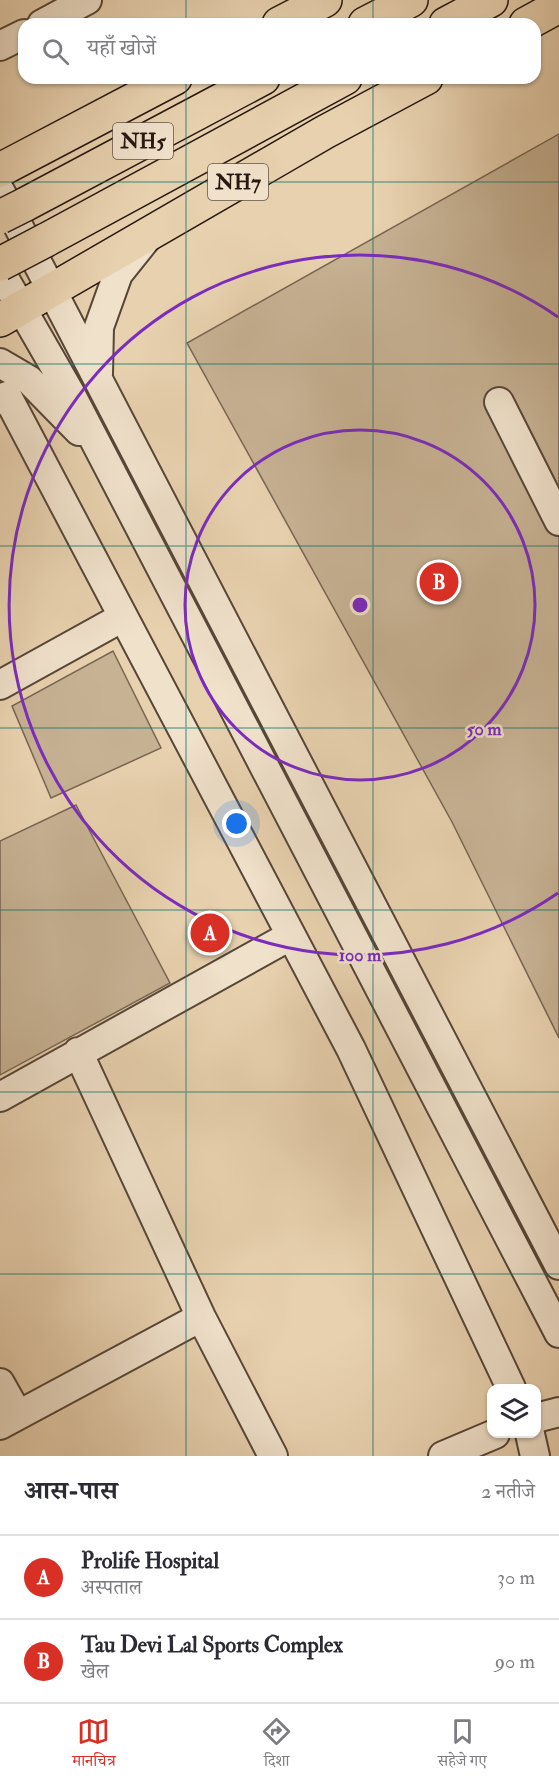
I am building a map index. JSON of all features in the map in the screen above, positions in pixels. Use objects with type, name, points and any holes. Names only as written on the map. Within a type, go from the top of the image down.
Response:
[{"type":"highway","points":[[290,18],[325,0]]},
{"type":"highway","points":[[376,18],[411,0]]},
{"type":"highway","points":[[457,18],[490,0]]},
{"type":"highway","points":[[537,18],[559,6]]},
{"type":"highway","points":[[0,170],[165,84]]},
{"type":"highway","name":"NH5","points":[[8,204],[251,84]]},
{"type":"highway","name":"NH5","points":[[0,264],[334,84]]},
{"type":"highway","name":"NH7","points":[[11,314],[153,231],[415,84]]},
{"type":"street","points":[[53,18],[87,0]]},
{"type":"street","points":[[0,46],[18,37]]},
{"type":"street","points":[[8,204],[559,1265]]},
{"type":"street","points":[[98,380],[99,327],[118,274],[153,231]]},
{"type":"street","points":[[0,271],[11,314],[101,454],[559,1333]]},
{"type":"street","points":[[0,363],[29,380],[101,454]]},
{"type":"street","points":[[0,400],[7,396],[351,1049],[509,1384]]},
{"type":"street","points":[[499,402],[559,521]]},
{"type":"street","points":[[0,685],[123,617]]},
{"type":"street","points":[[0,1097],[290,936]]},
{"type":"street","points":[[78,1052],[201,1317],[273,1456]]},
{"type":"street","points":[[0,1383],[9,1420],[201,1317]]},
{"type":"street","points":[[541,1417],[559,1412]]},
{"type":"street","points":[[443,1456],[487,1437]]},
{"type":"street","points":[[531,1438],[535,1456]]},
{"type":"shaded area","points":[[559,134],[559,1038],[452,822],[187,343]]},
{"type":"shaded area","points":[[113,651],[161,748],[51,798],[12,706]]},
{"type":"shaded area","points":[[76,805],[170,983],[0,1075],[0,841]]},
{"type":"place","name":"Tau Devi Lal Sports Complex","points":[[439,582]]},
{"type":"place","name":"Prolife Hospital","points":[[210,933]]}]
